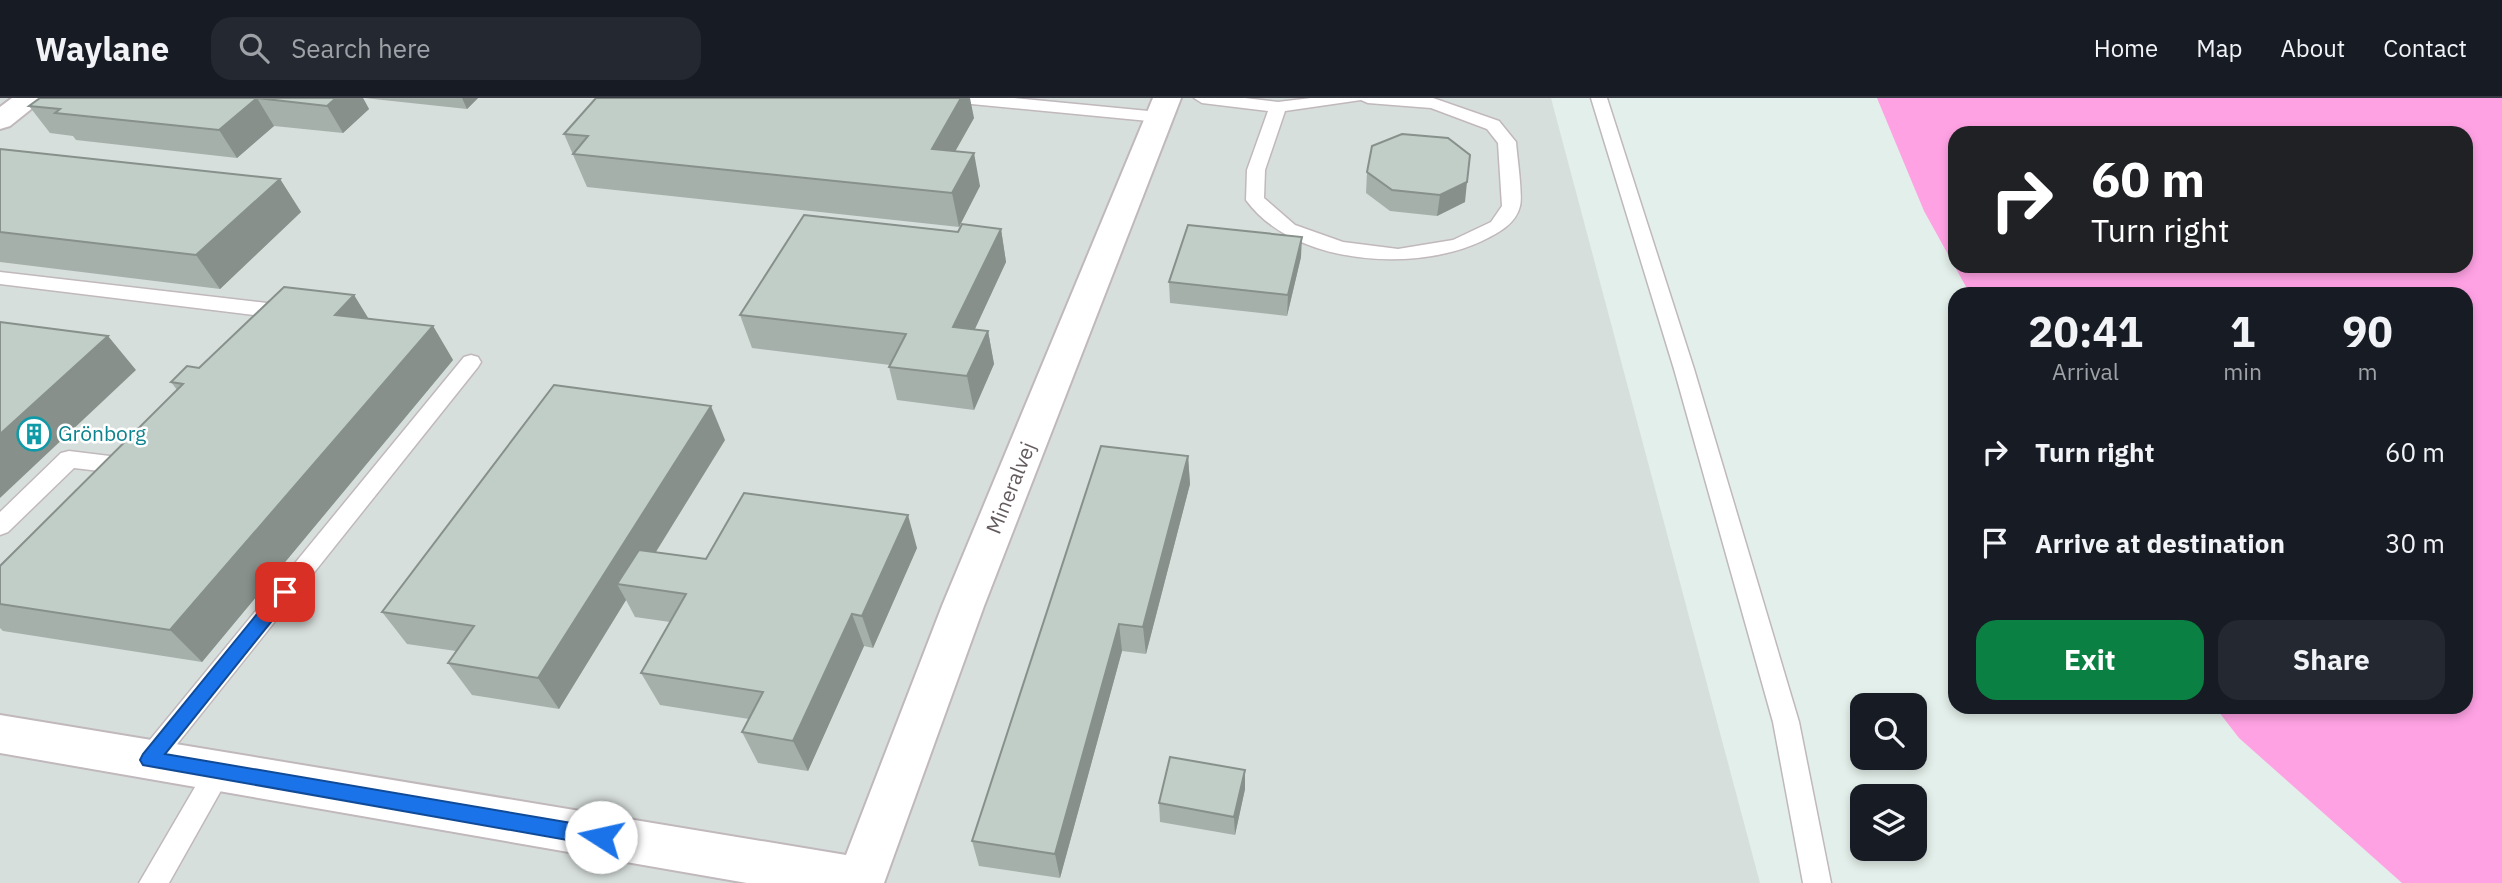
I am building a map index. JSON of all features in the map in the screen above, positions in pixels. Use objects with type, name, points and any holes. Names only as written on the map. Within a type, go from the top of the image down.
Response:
[{"type":"street","points":[[0,120],[31,98]]},
{"type":"street","name":"Mineralvej","points":[[0,734],[867,882],[963,606],[1163,107]]},
{"type":"lane","points":[[961,98],[1163,107]]},
{"type":"lane","points":[[1202,98],[1278,107],[1354,98]]},
{"type":"lane","points":[[1278,107],[1256,170],[1255,200],[1288,229],[1340,248],[1398,255],[1458,245],[1498,226],[1511,206],[1507,142],[1493,125],[1433,103],[1368,98]]},
{"type":"lane","points":[[1598,98],[1684,369],[1786,722],[1817,883]]},
{"type":"lane","points":[[4,282],[285,312],[266,332]]},
{"type":"lane","points":[[149,760],[471,362]]},
{"type":"lane","points":[[115,487],[153,448]]},
{"type":"lane","points":[[0,526],[69,459],[134,467]]},
{"type":"lane","points":[[153,883],[219,771]]},
{"type":"shaded area","points":[[0,98],[1551,98],[1760,883],[0,883]]},
{"type":"shaded area","points":[[1877,98],[2502,98],[2502,883],[2402,883],[2239,738],[2220,714],[2473,714],[2473,287],[1966,287],[1958,273],[2473,273],[2473,126],[1948,126],[1948,254],[1924,211]]},
{"type":"building","points":[[40,98],[257,98],[219,130],[55,113],[60,109],[29,106]]},
{"type":"building","points":[[257,98],[336,98],[327,106]]},
{"type":"building","points":[[596,98],[961,98],[932,149],[974,153],[952,193],[573,154],[588,136],[564,134]]},
{"type":"building","points":[[1402,134],[1448,138],[1470,155],[1467,182],[1440,195],[1392,190],[1367,172],[1372,146]]},
{"type":"building","points":[[0,149],[280,179],[196,255],[0,232]]},
{"type":"building","points":[[804,215],[958,232],[962,224],[1001,229],[953,327],[988,331],[967,376],[889,367],[906,334],[740,315]]},
{"type":"building","points":[[1188,225],[1302,237],[1288,295],[1169,282]]},
{"type":"building","points":[[284,287],[354,295],[335,315],[433,326],[170,630],[0,604],[0,566],[183,384],[171,382],[187,366],[199,368]]},
{"type":"building","points":[[0,322],[108,336],[0,434]]},
{"type":"building","points":[[554,385],[711,406],[538,678],[448,663],[474,626],[382,612]]},
{"type":"building","points":[[1101,446],[1188,456],[1143,627],[1119,624],[1055,854],[972,841]]},
{"type":"building","points":[[744,493],[908,515],[862,616],[852,614],[793,741],[742,732],[763,692],[641,673],[686,594],[617,584],[639,550],[706,559]]},
{"type":"building","points":[[1170,757],[1245,770],[1234,817],[1159,803]]},
{"type":"place","name":"Grönborg","points":[[34,434]]},
{"type":"route","points":[[285,592],[149,760],[601,837]]}]
